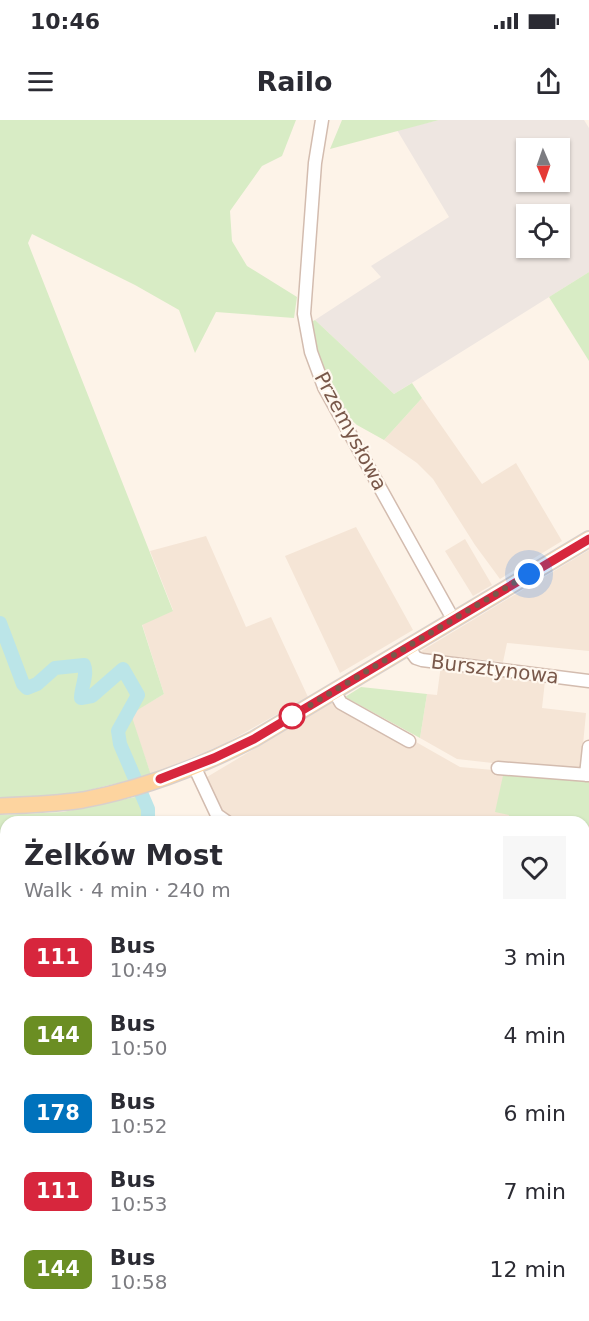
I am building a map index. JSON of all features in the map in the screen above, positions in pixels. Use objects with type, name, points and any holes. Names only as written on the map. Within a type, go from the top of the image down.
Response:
[{"type":"main road","points":[[0,806],[58,803],[121,791],[194,766],[254,739],[589,539]]},
{"type":"street","name":"Przemysłowa","points":[[322,120],[315,162],[305,283],[304,314],[311,352],[324,387],[453,619]]},
{"type":"street","name":"Bursztynowa","points":[[408,647],[416,658],[422,660],[589,681]]},
{"type":"street","points":[[334,691],[341,703],[409,741]]},
{"type":"street","points":[[498,768],[588,775],[589,747]]},
{"type":"street","points":[[194,766],[218,816]]},
{"type":"shaded area","points":[[439,120],[584,120],[589,128],[589,272],[394,394],[315,320],[381,277],[371,266],[449,217],[397,130]]},
{"type":"shaded area","points":[[422,398],[482,484],[516,463],[562,541],[500,579],[475,545],[433,479],[417,463],[384,440]]},
{"type":"shaded area","points":[[356,527],[413,630],[340,673],[285,556]]},
{"type":"shaded area","points":[[206,536],[246,627],[271,617],[308,697],[226,743],[151,775],[130,714],[164,694],[142,624],[173,610],[150,551]]},
{"type":"shaded area","points":[[465,539],[492,585],[473,596],[445,551]]},
{"type":"shaded area","points":[[589,550],[589,651],[507,643],[503,662],[418,653]]},
{"type":"shaded area","points":[[441,665],[505,677],[545,681],[542,708],[586,713],[581,766],[573,772],[457,759],[420,738],[427,694],[437,695]]},
{"type":"shaded area","points":[[333,702],[409,738],[460,767],[504,771],[510,815],[229,816],[223,812],[212,797],[206,782],[207,777]]},
{"type":"green space","points":[[0,120],[296,120],[282,156],[262,166],[230,211],[232,241],[247,266],[297,297],[294,318],[216,312],[195,353],[179,310],[135,285],[32,234],[28,243],[173,611],[142,625],[164,694],[131,714],[151,775],[77,793],[0,799]]},
{"type":"green space","points":[[342,120],[439,120],[330,149]]},
{"type":"green space","points":[[589,272],[589,361],[549,297]]},
{"type":"green space","points":[[315,320],[394,394],[412,383],[422,398],[384,440],[357,425],[345,414],[320,366],[311,322]]},
{"type":"green space","points":[[361,687],[427,694],[420,738],[345,697]]},
{"type":"green space","points":[[504,771],[589,781],[589,816],[509,816],[495,812]]},
{"type":"green space","points":[[139,794],[144,816],[0,816],[63,812],[135,797]]},
{"type":"waterway","points":[[0,623],[23,684],[27,688],[37,684],[55,668],[84,665],[81,698],[92,696],[123,669],[138,695],[118,731],[120,744],[148,809],[148,816]]},
{"type":"bus line","name":"111","points":[[160,779],[214,758],[254,739],[589,539]]},
{"type":"route","points":[[292,716],[529,574]]}]
